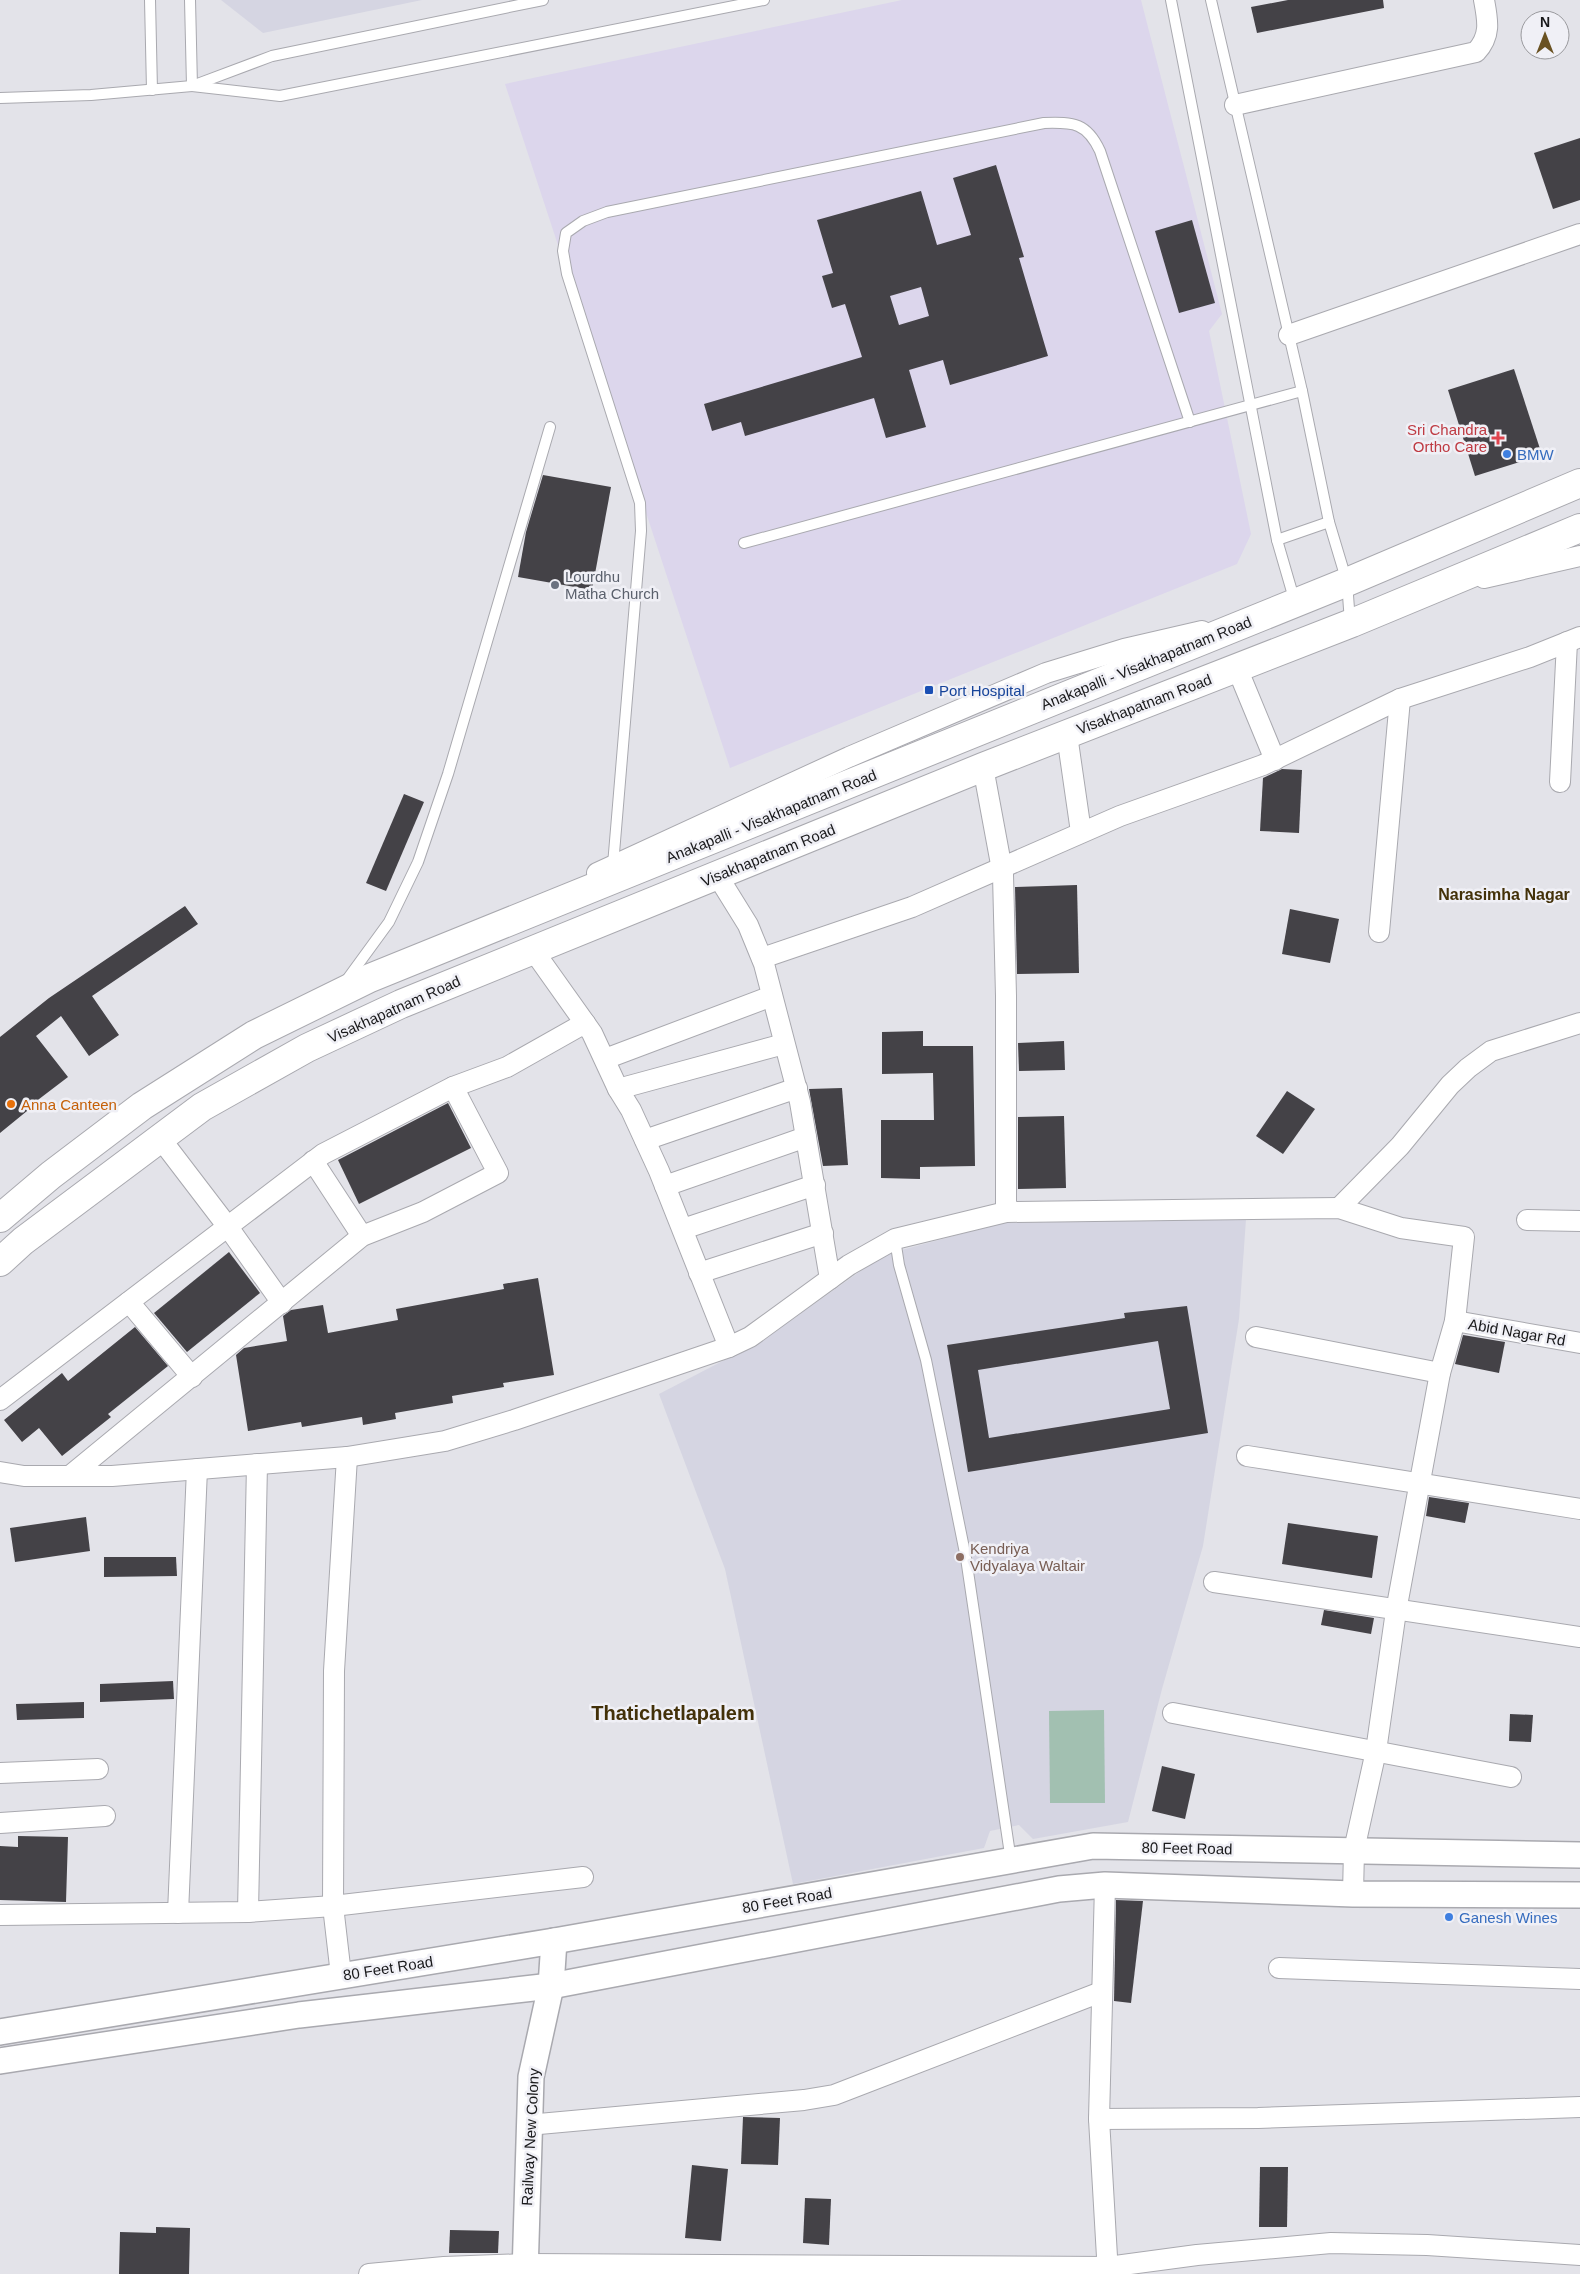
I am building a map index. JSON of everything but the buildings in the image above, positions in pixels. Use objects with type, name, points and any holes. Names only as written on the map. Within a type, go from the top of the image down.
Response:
[{"type":"main road","name":"Anakapalli - Visakhapatnam Road","points":[[0,1218],[51,1175],[142,1106],[254,1035],[370,978],[1347,582],[1580,483]]},
{"type":"main road","name":"Visakhapatnam Road","points":[[0,1262],[23,1241],[202,1107],[307,1048],[401,1004],[1067,734],[1350,624],[1580,528]]},
{"type":"street","points":[[1235,105],[1476,52],[1485,42],[1487,30],[1484,0]]},
{"type":"street","points":[[1289,334],[1580,234]]},
{"type":"street","points":[[1428,591],[1580,556]]},
{"type":"street","points":[[473,936],[613,865],[849,757],[1046,673],[1131,647],[1248,622]]},
{"type":"street","points":[[762,958],[912,907],[1120,816],[1275,760],[1400,698],[1530,657],[1574,640],[1560,782]]},
{"type":"street","points":[[1237,668],[1275,760]]},
{"type":"street","points":[[1379,932],[1400,698]]},
{"type":"street","points":[[1067,734],[1081,832]]},
{"type":"street","points":[[983,768],[1002,866],[1006,996],[1006,1212]]},
{"type":"street","points":[[717,875],[748,925],[762,958],[796,1088],[815,1186],[830,1279]]},
{"type":"street","points":[[533,950],[585,1023],[645,1140],[683,1229],[729,1347]]},
{"type":"street","points":[[605,1059],[772,996]]},
{"type":"street","points":[[0,1400],[323,1154],[453,1087],[507,1067],[585,1023]]},
{"type":"street","points":[[1339,1208],[1400,1146],[1450,1085],[1468,1068],[1491,1051],[1580,1023]]},
{"type":"street","points":[[618,1089],[784,1044]]},
{"type":"street","points":[[71,1475],[362,1236],[423,1212],[498,1173],[453,1087]]},
{"type":"street","points":[[645,1140],[796,1088]]},
{"type":"street","points":[[665,1186],[806,1137]]},
{"type":"street","points":[[160,1138],[228,1227],[282,1303]]},
{"type":"street","points":[[313,1161],[362,1236]]},
{"type":"street","points":[[683,1229],[815,1186]]},
{"type":"street","points":[[0,1472],[24,1476],[112,1476],[347,1457],[445,1442],[523,1418],[729,1347],[750,1337],[849,1265],[896,1239],[1006,1212],[1339,1208],[1401,1228],[1464,1237],[1455,1321],[1440,1373],[1396,1611],[1376,1751],[1354,1850],[1353,1894]]},
{"type":"street","points":[[1527,1220],[1580,1221]]},
{"type":"street","points":[[699,1273],[823,1233]]},
{"type":"street","points":[[129,1302],[192,1377]]},
{"type":"street","name":"Abid Nagar Rd","points":[[1455,1321],[1580,1343]]},
{"type":"street","points":[[1256,1337],[1440,1373]]},
{"type":"street","points":[[1247,1456],[1421,1482],[1580,1509]]},
{"type":"street","points":[[341,1975],[333,1906],[334,1671],[347,1457]]},
{"type":"street","points":[[248,1912],[257,1464]]},
{"type":"street","points":[[178,1913],[196,1469]]},
{"type":"street","points":[[1214,1582],[1396,1611],[1580,1637]]},
{"type":"street","points":[[1173,1714],[1511,1777]]},
{"type":"street","points":[[0,1773],[98,1770]]},
{"type":"street","points":[[0,1823],[105,1816]]},
{"type":"street","name":"80 Feet Road","points":[[0,2032],[554,1941],[1093,1846],[1580,1856]]},
{"type":"street","points":[[1011,1861],[1018,1897]]},
{"type":"street","points":[[0,1916],[248,1912],[333,1906],[583,1878]]},
{"type":"street","points":[[1105,1885],[1099,2119],[1108,2270]]},
{"type":"street","points":[[0,2061],[299,2015],[550,1986],[1060,1889],[1105,1885],[1353,1894],[1580,1895]]},
{"type":"street","name":"Railway New Colony","points":[[525,2269],[528,2125],[531,2078],[550,1986],[554,1941]]},
{"type":"street","points":[[1279,1968],[1580,1979]]},
{"type":"street","points":[[528,2125],[834,2096],[1101,1992]]},
{"type":"street","points":[[1099,2119],[1258,2118],[1580,2107]]},
{"type":"street","points":[[369,2274],[444,2270],[525,2269],[1108,2270],[1197,2255],[1332,2242],[1427,2244],[1580,2255]]},
{"type":"lane","points":[[150,0],[152,90]]},
{"type":"lane","points":[[190,0],[192,86]]},
{"type":"lane","points":[[192,86],[272,56],[543,0]]},
{"type":"lane","points":[[0,98],[91,95],[192,86],[280,96],[764,0]]},
{"type":"lane","points":[[1171,0],[1277,540],[1295,603]]},
{"type":"lane","points":[[1211,0],[1302,391],[1329,522],[1347,582],[1350,624]]},
{"type":"lane","points":[[613,865],[641,531],[640,503],[568,274],[563,251],[566,233],[583,221],[606,212],[1044,123],[1064,122],[1081,125],[1094,139],[1100,151],[1190,422]]},
{"type":"lane","points":[[744,543],[1302,391]]},
{"type":"lane","points":[[337,995],[389,922],[418,862],[448,774],[550,427]]},
{"type":"lane","points":[[1277,540],[1329,522]]},
{"type":"lane","points":[[896,1239],[899,1265],[926,1360],[966,1558],[1011,1861]]},
{"type":"shaded area","points":[[221,0],[422,0],[263,33]]},
{"type":"shaded area","points":[[902,0],[1141,0],[1222,314],[1209,331],[1251,534],[1237,564],[730,768],[505,84]]},
{"type":"shaded area","name":"Kendriya Vidyalaya Waltair","points":[[1246,1219],[1239,1319],[1203,1546],[1162,1689],[1128,1822],[1033,1839],[1019,1825],[990,1831],[984,1848],[793,1884],[725,1569],[659,1394],[765,1339],[883,1255],[1002,1223]]},
{"type":"green space","points":[[1104,1710],[1105,1803],[1050,1803],[1049,1711]]},
{"type":"place","name":"Sri Chandra Ortho Care","points":[[1498,438]]},
{"type":"place","name":"BMW","points":[[1507,454]]},
{"type":"place","name":"Lourdhu Matha Church","points":[[555,585]]},
{"type":"place","name":"Port Hospital","points":[[929,690]]},
{"type":"place","name":"Anna Canteen","points":[[11,1104]]},
{"type":"place","name":"Kendriya Vidyalaya Waltair","points":[[960,1557]]},
{"type":"place","name":"Ganesh Wines","points":[[1449,1917]]},
{"type":"district","name":"Narasimha Nagar","points":[[1504,894]]},
{"type":"district","name":"Thatichetlapalem","points":[[673,1713]]}]
